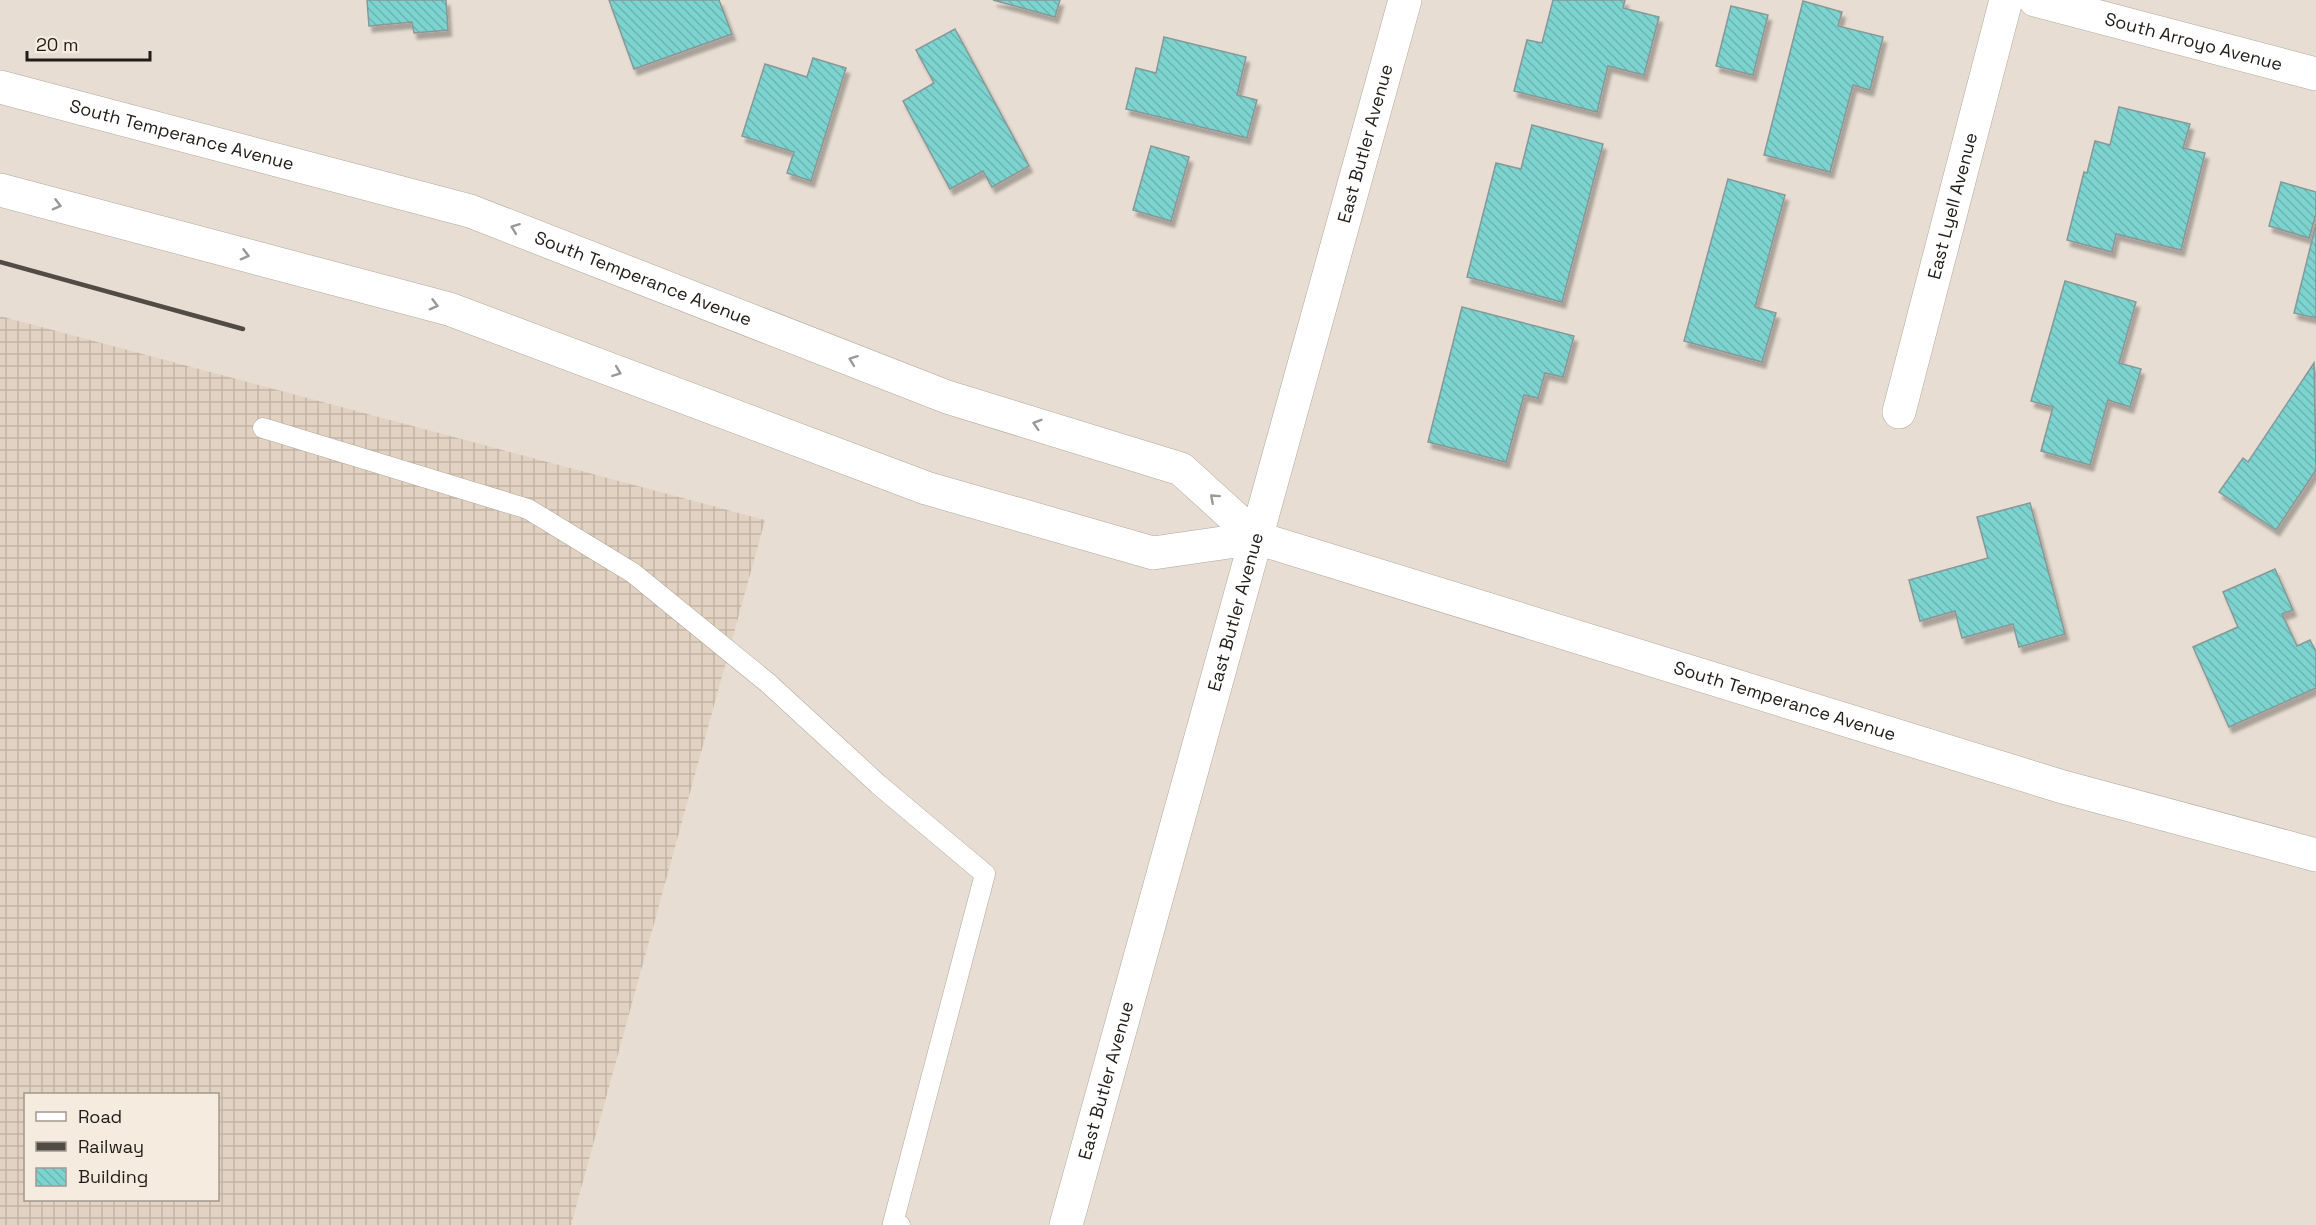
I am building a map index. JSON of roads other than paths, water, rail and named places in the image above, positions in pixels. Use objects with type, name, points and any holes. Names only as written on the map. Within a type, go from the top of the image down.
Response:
[{"type":"main road","name":"East Butler Avenue","points":[[1066,1225],[1405,0]]},
{"type":"main road","name":"East Lyell Avenue","points":[[1899,412],[2006,0]]},
{"type":"main road","name":"South Arroyo Avenue","points":[[2035,0],[2316,74]]},
{"type":"main road","name":"South Temperance Avenue","points":[[0,87],[470,211],[947,397],[1181,469],[1257,538],[2063,787],[2316,855]]},
{"type":"main road","name":"South Temperance Avenue","points":[[0,190],[449,309],[926,488],[1153,553],[1257,538]]},
{"type":"lane","points":[[262,428],[528,509],[633,573],[768,683],[879,785],[985,874],[895,1224]]},
{"type":"railway","points":[[0,262],[243,329]]}]
